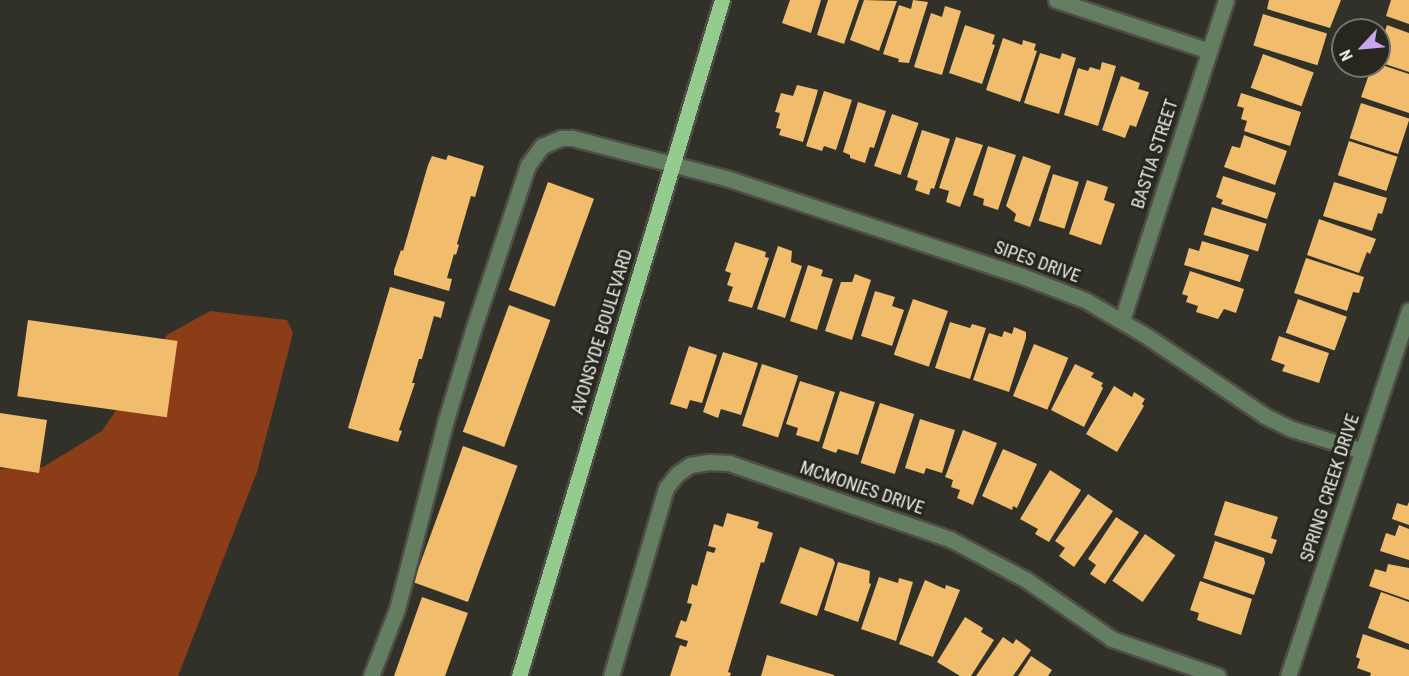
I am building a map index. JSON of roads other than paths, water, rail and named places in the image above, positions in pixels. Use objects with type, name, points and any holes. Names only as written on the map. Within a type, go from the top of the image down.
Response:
[{"type":"main road","name":"AVONSYDE BOULEVARD","points":[[519,676],[722,0]]},
{"type":"street","points":[[1056,0],[1209,51]]},
{"type":"street","name":"BASTIA STREET","points":[[1122,320],[1226,0]]},
{"type":"street","name":"SIPES DRIVE","points":[[371,676],[397,609],[445,423],[473,330],[530,160],[542,146],[561,138],[572,138],[726,178],[1022,276],[1085,300],[1122,320],[1265,416],[1292,429],[1363,451]]},
{"type":"street","name":"SPRING CREEK DRIVE","points":[[1288,676],[1409,311]]},
{"type":"street","name":"MCMONIES DRIVE","points":[[611,676],[666,488],[677,474],[690,465],[709,462],[729,463],[950,539],[1025,579],[1112,639],[1218,676]]}]
